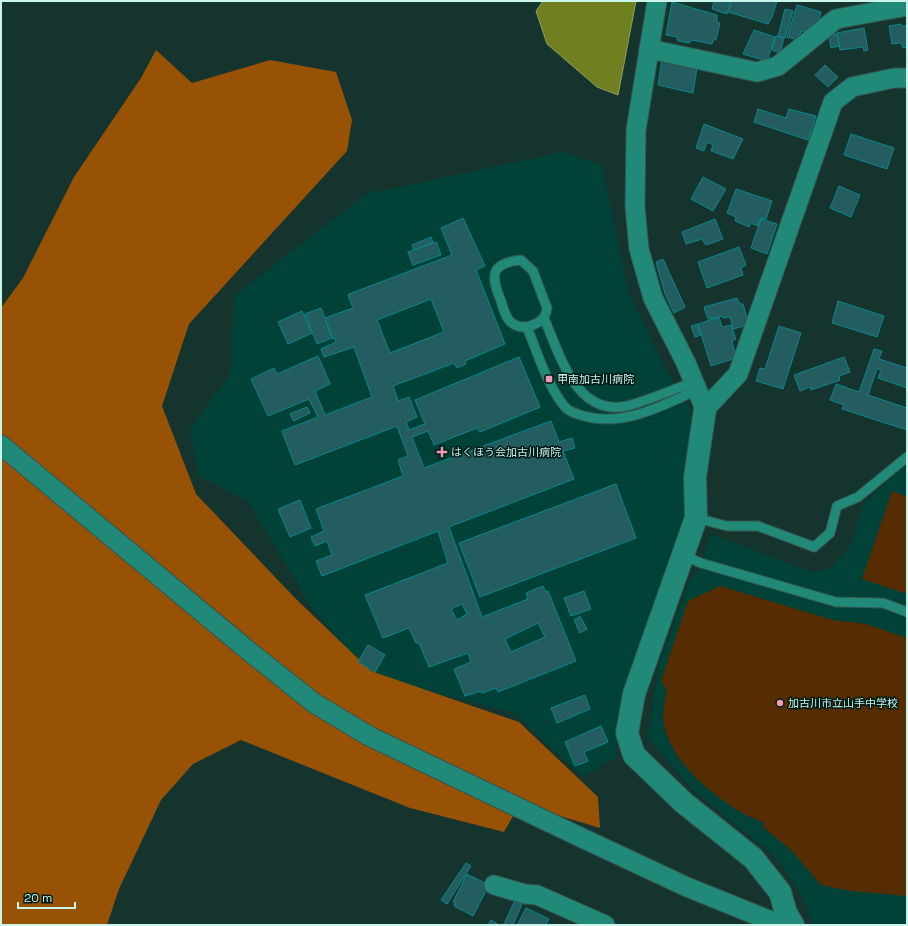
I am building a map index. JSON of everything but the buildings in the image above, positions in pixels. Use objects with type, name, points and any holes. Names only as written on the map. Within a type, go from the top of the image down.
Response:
[{"type":"street","points":[[657,1],[636,130],[635,207],[639,249],[653,298],[686,363],[698,394],[695,477],[696,518],[684,556],[634,694],[627,733],[634,755],[684,803],[753,858],[780,892],[786,913],[793,925]]},
{"type":"street","points":[[649,49],[757,72],[778,66],[836,19],[907,6]]},
{"type":"street","points":[[698,394],[738,374],[833,102],[852,87],[894,78],[907,78]]},
{"type":"street","points":[[1,445],[238,642],[314,703],[370,736],[580,837],[687,887],[781,925]]},
{"type":"street","points":[[494,884],[525,894],[538,895],[575,919],[591,918],[605,925]]},
{"type":"lane","points":[[521,260],[533,271],[547,308],[544,318],[527,327],[520,327],[511,323],[506,315],[493,283],[494,275],[501,266],[508,261],[521,260]]},
{"type":"lane","points":[[544,318],[573,381],[579,390],[598,404],[613,407],[628,406],[698,394]]},
{"type":"lane","points":[[527,327],[556,396],[566,409],[576,413],[592,418],[609,420],[630,416],[698,394]]},
{"type":"lane","points":[[696,518],[727,526],[758,526],[814,546],[830,533],[837,506],[858,497],[907,457]]},
{"type":"lane","points":[[684,556],[701,563],[836,602],[884,603],[907,612]]},
{"type":"shaded area","points":[[543,1],[636,1],[618,95],[597,87],[547,44],[536,11]]},
{"type":"shaded area","points":[[156,50],[192,83],[270,60],[336,72],[352,120],[347,151],[189,324],[162,406],[196,494],[296,599],[371,671],[519,722],[598,797],[600,828],[520,804],[504,832],[410,808],[241,740],[193,764],[161,800],[119,889],[107,925],[1,925],[1,308],[23,278],[74,177],[141,78]]},
{"type":"shaded area","name":"はくほう会加古川病院","points":[[562,152],[602,165],[628,292],[665,369],[691,411],[685,528],[623,701],[616,743],[616,757],[583,777],[514,713],[368,675],[311,606],[248,501],[199,476],[190,429],[230,374],[234,296],[366,194]]},
{"type":"shaded area","name":"加古川市立山手中学校","points":[[907,464],[907,925],[812,925],[800,892],[785,869],[772,854],[691,788],[648,738],[658,668],[689,582],[700,569],[711,534],[811,572],[829,569],[850,547],[863,504]]},
{"type":"shaded area","points":[[892,491],[907,497],[907,594],[862,579]]},
{"type":"shaded area","name":"加古川市立山手中学校","points":[[720,586],[833,620],[866,624],[907,638],[907,896],[851,891],[821,885],[792,851],[762,826],[765,823],[740,812],[713,793],[690,771],[671,746],[663,717],[667,690],[661,681],[688,601]]},
{"type":"place","name":"甲南加古川病院","points":[[549,379]]},
{"type":"place","name":"はくほう会加古川病院","points":[[442,452]]},
{"type":"place","name":"加古川市立山手中学校","points":[[780,703]]}]
